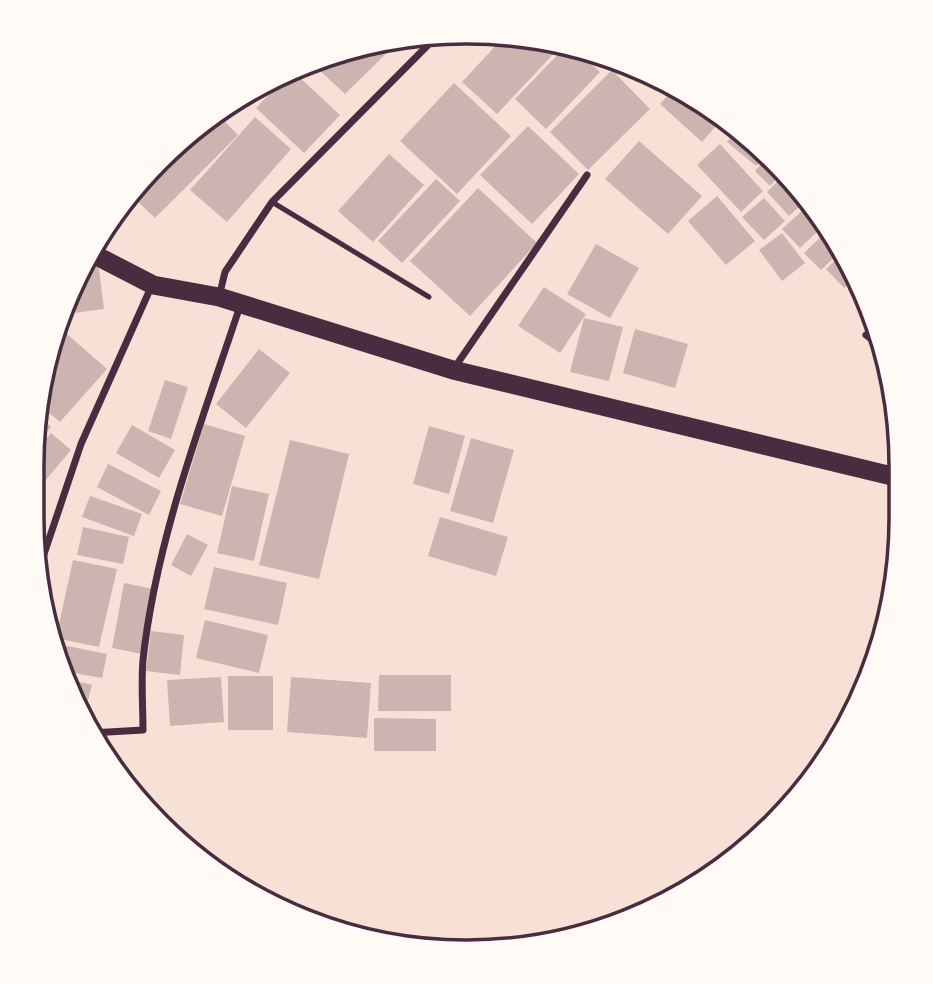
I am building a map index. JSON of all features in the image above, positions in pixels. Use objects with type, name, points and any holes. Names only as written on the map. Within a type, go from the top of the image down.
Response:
[{"type":"highway","points":[[99,257],[153,285],[219,297],[453,370],[889,475]]},
{"type":"street","points":[[219,297],[225,272],[272,202],[427,46]]},
{"type":"street","points":[[453,370],[587,174]]},
{"type":"street","points":[[45,550],[81,444],[153,285]]},
{"type":"street","points":[[102,732],[143,730],[143,661],[163,552],[199,429],[241,304]]},
{"type":"lane","points":[[272,202],[429,297]]},
{"type":"building","points":[[496,45],[554,53],[497,114],[462,82]]},
{"type":"building","points":[[389,51],[345,94],[320,70]]},
{"type":"building","points":[[558,54],[589,62],[600,72],[546,129],[515,99]]},
{"type":"building","points":[[612,70],[650,109],[588,170],[550,132]]},
{"type":"building","points":[[300,78],[340,115],[304,153],[256,108],[273,91]]},
{"type":"building","points":[[454,83],[511,136],[457,194],[400,141]]},
{"type":"building","points":[[668,95],[716,126],[702,142],[660,104]]},
{"type":"building","points":[[255,117],[291,149],[227,222],[190,190]]},
{"type":"building","points":[[224,121],[238,135],[155,218],[138,201],[188,149]]},
{"type":"building","points":[[528,126],[579,174],[532,224],[480,175]]},
{"type":"building","points":[[731,137],[759,162],[756,166],[727,142]]},
{"type":"building","points":[[639,141],[702,196],[668,234],[605,179]]},
{"type":"building","points":[[720,144],[763,191],[741,212],[697,165]]},
{"type":"building","points":[[389,154],[424,185],[373,242],[338,211]]},
{"type":"building","points":[[761,164],[776,179],[770,186],[755,171]]},
{"type":"building","points":[[436,179],[460,201],[402,263],[378,241]]},
{"type":"building","points":[[778,181],[800,206],[789,216],[767,192]]},
{"type":"building","points":[[478,188],[537,243],[470,316],[410,261]]},
{"type":"building","points":[[717,196],[755,241],[726,265],[688,221]]},
{"type":"building","points":[[764,198],[785,221],[764,240],[742,217]]},
{"type":"building","points":[[803,210],[818,231],[800,248],[782,229]]},
{"type":"building","points":[[782,233],[805,263],[782,281],[759,250]]},
{"type":"building","points":[[821,237],[834,257],[821,270],[804,253]]},
{"type":"building","points":[[596,244],[639,268],[610,318],[567,294]]},
{"type":"building","points":[[836,260],[848,284],[844,288],[826,269]]},
{"type":"building","points":[[97,261],[98,261],[104,309],[73,313]]},
{"type":"building","points":[[544,287],[586,314],[560,353],[518,326]]},
{"type":"building","points":[[584,318],[623,327],[609,381],[570,372]]},
{"type":"building","points":[[635,329],[688,344],[675,388],[623,373]]},
{"type":"building","points":[[65,333],[107,369],[60,422],[47,411]]},
{"type":"building","points":[[259,349],[290,373],[246,428],[216,404]]},
{"type":"building","points":[[165,380],[188,387],[171,439],[148,431]]},
{"type":"building","points":[[204,424],[245,436],[222,516],[180,504]]},
{"type":"building","points":[[132,425],[175,450],[159,478],[116,453]]},
{"type":"building","points":[[429,426],[465,436],[449,494],[413,484]]},
{"type":"building","points":[[51,433],[71,450],[44,482],[44,466],[45,440]]},
{"type":"building","points":[[471,438],[514,450],[493,523],[450,511]]},
{"type":"building","points":[[290,440],[349,454],[319,579],[259,565]]},
{"type":"building","points":[[108,464],[161,491],[149,515],[97,487]]},
{"type":"building","points":[[232,486],[269,494],[254,561],[217,553]]},
{"type":"building","points":[[90,496],[142,514],[134,536],[82,517]]},
{"type":"building","points":[[440,517],[508,537],[496,576],[428,556]]},
{"type":"building","points":[[83,527],[129,537],[123,564],[77,555]]},
{"type":"building","points":[[187,534],[208,545],[191,576],[171,565]]},
{"type":"building","points":[[73,560],[117,569],[99,647],[62,639],[58,628]]},
{"type":"building","points":[[214,567],[287,583],[278,625],[204,609]]},
{"type":"building","points":[[124,583],[154,589],[142,654],[112,648]]},
{"type":"building","points":[[205,620],[268,635],[259,673],[196,658]]},
{"type":"building","points":[[151,631],[184,635],[180,675],[146,671]]},
{"type":"building","points":[[64,645],[107,654],[102,678],[74,673]]},
{"type":"building","points":[[379,675],[451,675],[451,711],[378,711]]},
{"type":"building","points":[[228,676],[273,676],[273,730],[228,730]]},
{"type":"building","points":[[221,677],[224,722],[170,726],[167,680]]},
{"type":"building","points":[[291,677],[371,683],[367,738],[287,732]]},
{"type":"building","points":[[77,681],[92,685],[87,704]]},
{"type":"building","points":[[374,718],[436,719],[436,751],[374,751]]}]
